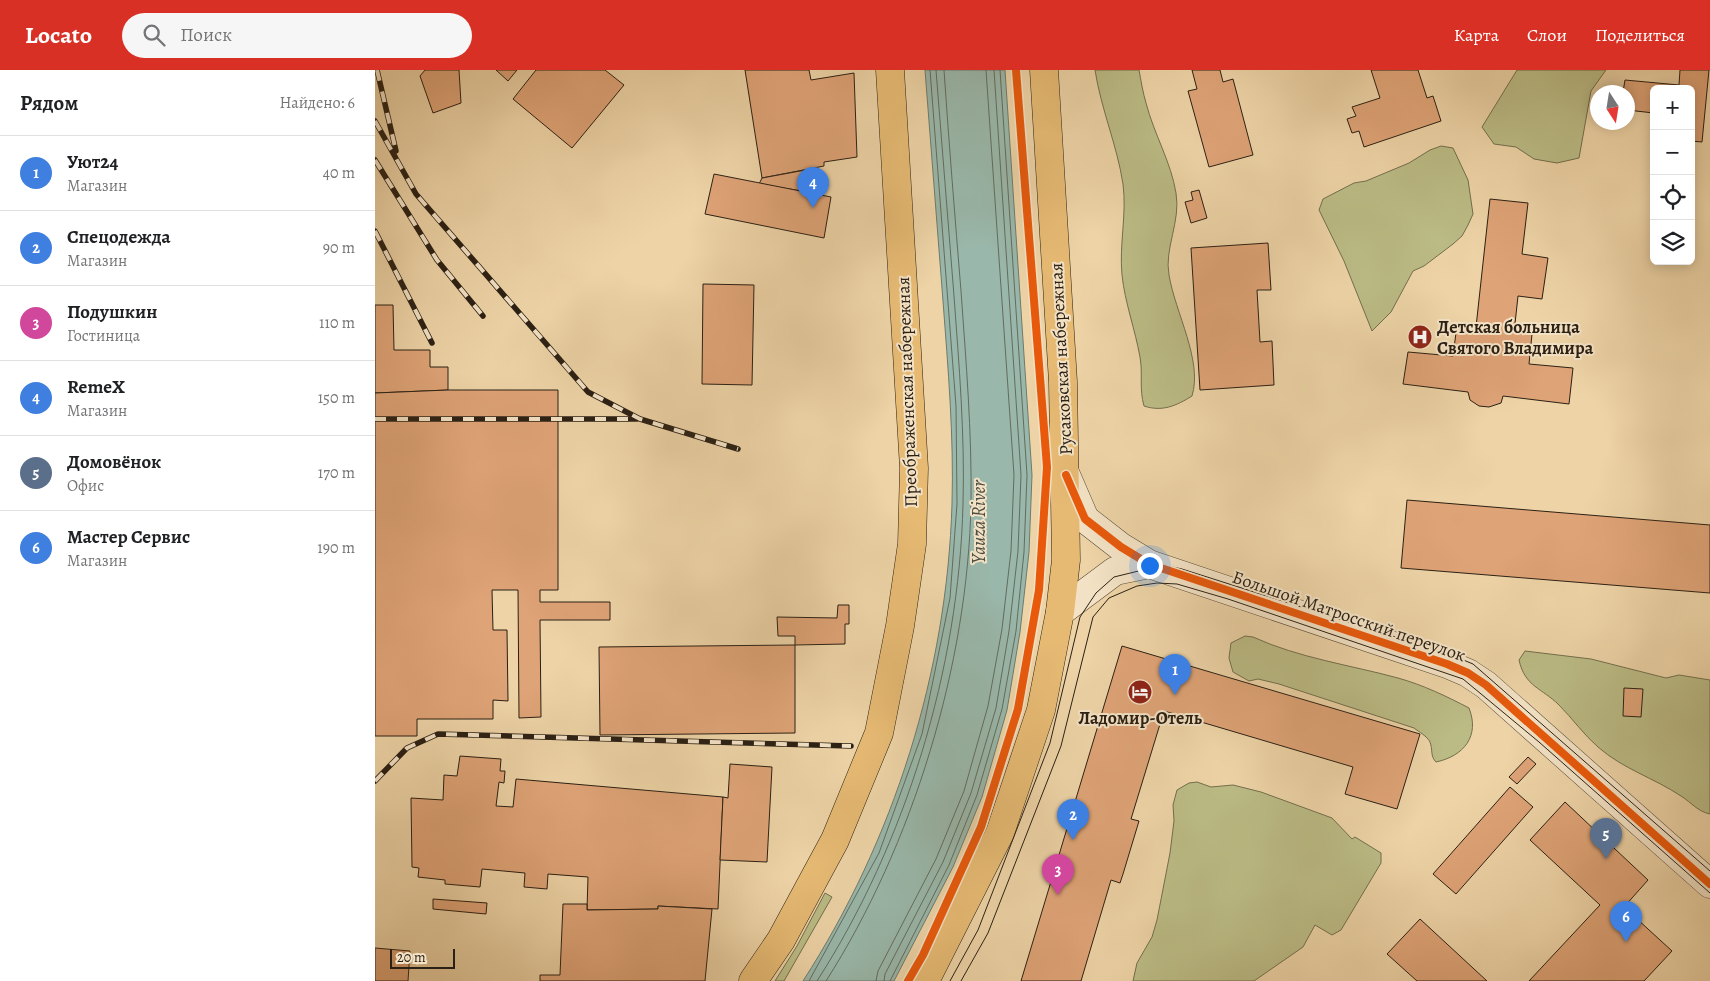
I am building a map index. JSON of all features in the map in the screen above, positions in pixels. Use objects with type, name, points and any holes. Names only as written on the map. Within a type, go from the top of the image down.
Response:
[{"type":"main road","name":"Преображенская набережная","points":[[753,981],[781,940],[835,840],[851,804],[879,733],[900,626],[912,544],[914,468],[890,70]]},
{"type":"main road","name":"Русаковская набережная","points":[[925,981],[1001,833],[1041,710],[1061,612],[1066,560],[1063,382],[1043,70]]},
{"type":"street","name":"Большой Матросский переулок","points":[[1066,475],[1085,520],[1121,547],[1149,564],[1469,673],[1545,736],[1710,884]]},
{"type":"street","points":[[1061,612],[1115,571],[1149,564]]},
{"type":"green space","points":[[1095,70],[1139,70],[1149,114],[1174,182],[1177,203],[1169,255],[1169,275],[1191,352],[1194,382],[1192,396],[1169,407],[1151,408],[1144,406],[1140,357],[1125,296],[1122,275],[1123,184]]},
{"type":"green space","points":[[1517,70],[1606,70],[1595,85],[1590,85],[1590,97],[1579,158],[1557,163],[1534,159],[1516,147],[1494,144],[1482,127]]},
{"type":"green space","points":[[1441,146],[1453,148],[1468,180],[1473,214],[1462,236],[1424,266],[1413,271],[1391,312],[1372,331],[1344,261],[1319,210],[1323,199],[1354,183],[1366,181],[1409,163],[1430,150]]},
{"type":"green space","points":[[1245,636],[1253,637],[1306,656],[1398,678],[1434,691],[1469,708],[1472,718],[1471,736],[1462,750],[1455,755],[1436,762],[1429,740],[1414,728],[1279,684],[1258,679],[1249,681],[1233,672],[1229,658],[1231,643]]},
{"type":"green space","points":[[1525,651],[1591,659],[1666,678],[1679,675],[1710,680],[1710,814],[1698,809],[1671,790],[1628,767],[1598,747],[1553,699],[1525,676],[1519,660]]},
{"type":"green space","points":[[1197,782],[1211,787],[1233,785],[1261,792],[1332,818],[1352,839],[1355,837],[1381,853],[1381,863],[1341,930],[1332,935],[1315,925],[1303,947],[1254,981],[1133,981],[1137,963],[1152,937],[1157,920],[1170,853],[1174,821],[1173,805],[1177,790],[1189,783]]},
{"type":"green space","points":[[825,893],[832,897],[784,981],[775,981],[797,946]]},
{"type":"water","name":"Yauza River","points":[[925,70],[1005,70],[1032,475],[1029,552],[1020,632],[1007,710],[982,797],[953,867],[894,981],[803,981],[835,927],[864,871],[889,812],[910,753],[927,692],[939,630],[948,567],[952,504],[951,428],[947,351]]},
{"type":"building","points":[[425,70],[459,70],[461,103],[433,113],[420,76]]},
{"type":"building","points":[[496,70],[517,70],[508,81]]},
{"type":"building","points":[[536,70],[605,70],[624,85],[572,148],[513,99]]},
{"type":"building","points":[[745,70],[809,70],[811,80],[854,73],[857,157],[824,162],[824,166],[762,178]]},
{"type":"building","points":[[1192,70],[1220,70],[1223,82],[1233,79],[1253,155],[1209,167],[1188,91],[1197,89]]},
{"type":"building","points":[[1371,70],[1418,70],[1427,98],[1433,96],[1441,121],[1364,147],[1359,131],[1352,133],[1347,119],[1356,116],[1352,107],[1380,98]]},
{"type":"building","points":[[1680,70],[1709,70],[1702,142],[1695,141],[1695,85],[1679,85]]},
{"type":"building","points":[[1625,80],[1679,85],[1650,85],[1650,113],[1635,111],[1635,85],[1624,85]]},
{"type":"building","points":[[811,169],[814,193],[759,184],[762,178]]},
{"type":"building","points":[[714,174],[831,197],[824,238],[705,214]]},
{"type":"building","points":[[1199,190],[1207,218],[1191,223],[1185,202],[1193,200],[1191,192]]},
{"type":"building","points":[[1490,199],[1528,203],[1522,254],[1548,258],[1542,299],[1518,296],[1514,333],[1532,334],[1529,364],[1573,368],[1569,404],[1503,396],[1501,403],[1489,407],[1479,406],[1470,400],[1468,392],[1403,384],[1408,352],[1453,356],[1457,325],[1476,327]]},
{"type":"building","points":[[1268,243],[1271,290],[1257,290],[1260,342],[1272,341],[1274,385],[1200,390],[1191,248]]},
{"type":"building","points":[[703,284],[754,285],[752,385],[702,384]]},
{"type":"building","points":[[375,305],[393,305],[394,350],[430,350],[430,367],[448,367],[448,390],[375,393]]},
{"type":"building","points":[[448,390],[558,390],[558,590],[540,590],[540,602],[610,602],[610,620],[540,620],[541,717],[519,718],[518,590],[492,590],[493,630],[507,630],[508,701],[493,700],[493,719],[417,719],[417,736],[375,736],[375,393]]},
{"type":"building","points":[[1407,500],[1710,525],[1710,593],[1401,568]]},
{"type":"building","points":[[838,605],[849,605],[849,624],[845,624],[845,644],[795,645],[795,636],[778,636],[777,617],[837,618]]},
{"type":"building","points":[[795,645],[795,733],[600,735],[599,647]]},
{"type":"building","points":[[1122,646],[1420,734],[1397,809],[1345,794],[1353,767],[1164,711],[1131,819],[1139,821],[1123,874],[1120,883],[1111,880],[1081,981],[1021,981]]},
{"type":"building","points":[[1624,688],[1643,689],[1641,717],[1623,716]]},
{"type":"building","points":[[460,756],[501,759],[500,771],[505,771],[504,783],[499,782],[496,806],[513,807],[516,779],[723,797],[718,909],[658,906],[658,909],[587,910],[588,877],[548,874],[547,889],[524,887],[525,873],[482,869],[480,887],[445,884],[445,880],[418,877],[419,868],[412,867],[411,798],[443,800],[444,775],[457,776]]},
{"type":"building","points":[[1528,757],[1536,764],[1517,784],[1509,777]]},
{"type":"building","points":[[730,764],[772,767],[767,862],[720,860],[723,797],[728,798]]},
{"type":"building","points":[[1510,787],[1533,807],[1456,894],[1433,874]]},
{"type":"building","points":[[1565,802],[1648,880],[1624,907],[1672,951],[1644,981],[1529,981],[1600,905],[1530,840]]},
{"type":"building","points":[[433,899],[487,903],[486,914],[433,909]]},
{"type":"building","points":[[563,904],[587,904],[587,910],[658,909],[658,906],[712,909],[705,981],[540,981],[540,975],[560,975]]},
{"type":"building","points":[[1420,919],[1487,981],[1417,981],[1387,954]]},
{"type":"building","points":[[375,948],[410,951],[408,981],[375,981]]},
{"type":"tram line","points":[[950,981],[978,930],[1050,743],[1080,617],[1096,593],[1114,577],[1163,565],[1182,569],[1449,654],[1473,664],[1710,871]]},
{"type":"tram line","points":[[961,981],[988,933],[1061,746],[1093,617],[1109,598],[1137,586],[1157,583],[1177,584],[1228,599],[1463,679],[1539,742],[1710,893]]},
{"type":"railway","points":[[377,70],[396,151]]},
{"type":"railway","points":[[375,121],[416,194],[588,392],[640,419],[738,449]]},
{"type":"railway","points":[[375,160],[437,260],[483,316]]},
{"type":"railway","points":[[375,231],[432,343]]},
{"type":"railway","points":[[375,419],[637,419]]},
{"type":"railway","points":[[375,781],[407,748],[438,734],[851,746]]},
{"type":"cycle path","points":[[908,981],[923,955],[981,827],[1018,709],[1039,590],[1047,467],[1016,70]]},
{"type":"cycle path","points":[[1066,475],[1085,519],[1121,547],[1149,564],[1447,664],[1468,673],[1486,685],[1710,884]]},
{"type":"place","name":"RemeX","points":[[813,208]]},
{"type":"place","name":"Детская больница Святого Владимира","points":[[1420,337]]},
{"type":"place","name":"Ладомир-Отель","points":[[1140,692]]},
{"type":"place","name":"Уют24","points":[[1175,695]]},
{"type":"place","name":"Спецодежда","points":[[1073,840]]},
{"type":"place","name":"Домовёнок","points":[[1606,859]]},
{"type":"place","name":"Подушкин","points":[[1058,895]]},
{"type":"place","name":"Мастер Сервис","points":[[1626,942]]}]
